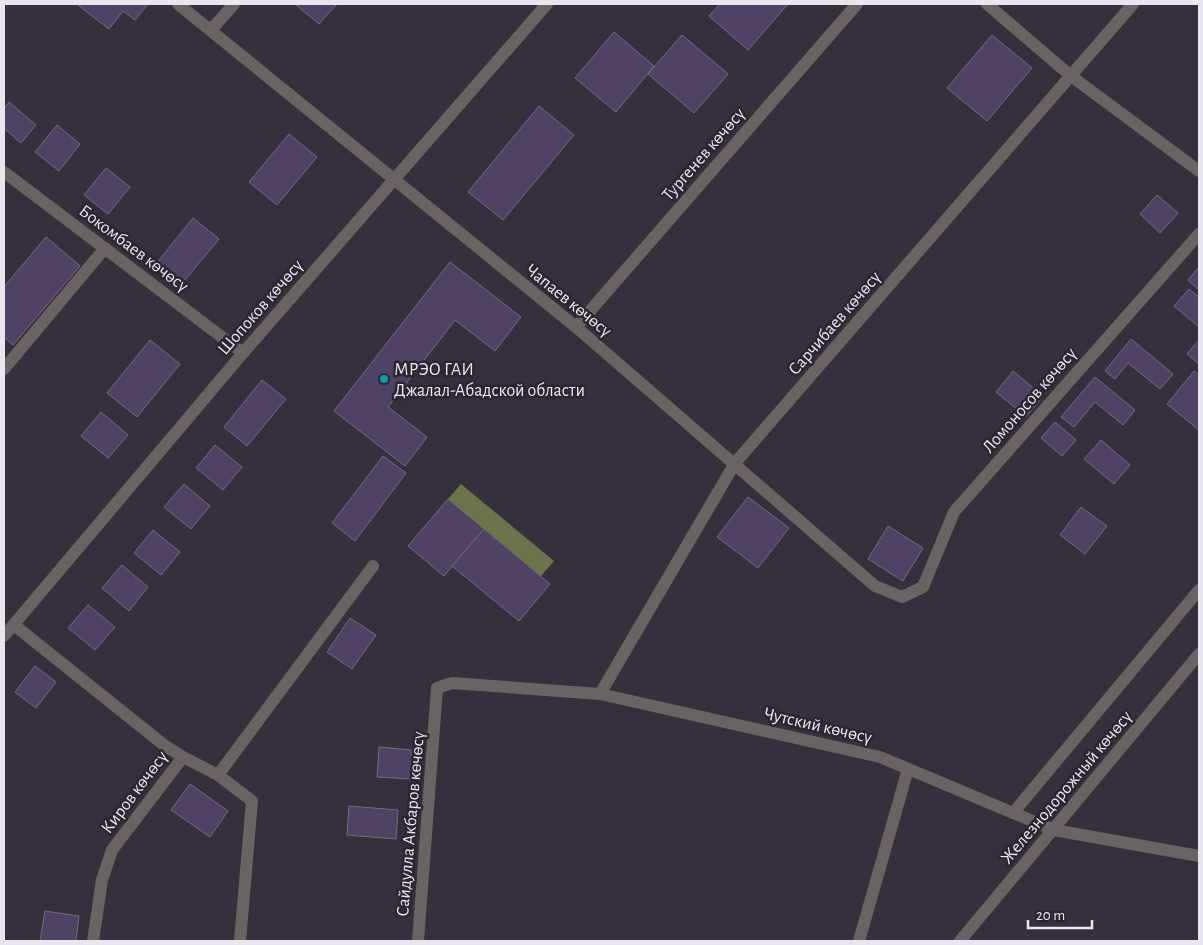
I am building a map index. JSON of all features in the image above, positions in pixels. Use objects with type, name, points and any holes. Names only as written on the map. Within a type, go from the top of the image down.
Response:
[{"type":"street","name":"Чапаев көчөсү","points":[[178,4],[392,180],[576,327],[875,586],[902,597]]},
{"type":"street","points":[[211,30],[234,4]]},
{"type":"street","name":"Шопоков көчөсү","points":[[8,629],[392,180],[547,4]]},
{"type":"street","name":"Тургенев көчөсү","points":[[576,327],[857,4]]},
{"type":"street","points":[[987,4],[1071,76],[1199,171]]},
{"type":"street","name":"Сарчибаев көчөсү","points":[[600,694],[735,463],[1133,4]]},
{"type":"street","name":"Бокомбаев көчөсү","points":[[4,172],[243,353]]},
{"type":"street","name":"Ломоносов көчөсү","points":[[902,597],[923,587],[954,512],[1199,234]]},
{"type":"street","points":[[4,369],[105,248]]},
{"type":"street","points":[[218,775],[373,566]]},
{"type":"street","points":[[1013,813],[1199,590]]},
{"type":"street","name":"Киров көчөсү","points":[[8,629],[164,745],[183,756],[112,850],[102,880],[94,941]]},
{"type":"street","name":"Железнодорожный көчөсү","points":[[960,941],[1199,654]]},
{"type":"street","name":"Чутский көчөсү","points":[[437,709],[438,688],[452,683],[600,694],[880,757],[1054,830],[1199,856]]},
{"type":"street","name":"Сайдулла Акбаров көчөсү","points":[[418,941],[437,709]]},
{"type":"street","points":[[183,756],[218,775],[252,801],[240,941]]},
{"type":"street","points":[[859,941],[908,769]]},
{"type":"green space","points":[[461,484],[554,561],[541,576],[448,499]]},
{"type":"building","points":[[148,4],[135,20],[123,11],[109,29],[78,5]]},
{"type":"building","points":[[295,4],[337,4],[319,24]]},
{"type":"building","points":[[720,4],[788,4],[748,50],[709,16]]},
{"type":"building","points":[[614,32],[654,66],[616,112],[575,78]]},
{"type":"building","points":[[682,35],[728,74],[694,113],[648,74]]},
{"type":"building","points":[[992,35],[1032,68],[987,121],[947,88]]},
{"type":"building","points":[[9,102],[36,125],[21,143],[4,128],[4,109]]},
{"type":"building","points":[[539,106],[574,135],[503,220],[468,192]]},
{"type":"building","points":[[57,125],[80,144],[59,171],[35,152]]},
{"type":"building","points":[[289,134],[317,157],[277,205],[249,182]]},
{"type":"building","points":[[106,168],[130,187],[108,214],[84,195]]},
{"type":"building","points":[[1157,195],[1178,213],[1160,233],[1140,214]]},
{"type":"building","points":[[193,218],[219,239],[180,286],[155,265]]},
{"type":"building","points":[[46,237],[80,266],[13,345],[4,337],[4,287]]},
{"type":"building","name":"МРЭО ГАИ Джалал-Абадской области","points":[[450,262],[521,317],[495,351],[455,320],[388,407],[427,437],[405,466],[334,411]]},
{"type":"building","points":[[1199,267],[1199,290],[1188,280]]},
{"type":"building","points":[[1189,289],[1199,297],[1199,327],[1174,306]]},
{"type":"building","points":[[1131,339],[1173,374],[1160,389],[1128,363],[1115,379],[1105,371]]},
{"type":"building","points":[[150,340],[180,364],[137,417],[107,393]]},
{"type":"building","points":[[1199,340],[1199,364],[1187,354]]},
{"type":"building","points":[[1013,371],[1043,396],[1026,417],[996,392]]},
{"type":"building","points":[[1194,371],[1199,375],[1199,430],[1167,404]]},
{"type":"building","points":[[1095,377],[1135,410],[1123,425],[1095,402],[1074,427],[1061,417]]},
{"type":"building","points":[[262,380],[286,399],[247,446],[224,427]]},
{"type":"building","points":[[101,412],[128,435],[108,458],[81,436]]},
{"type":"building","points":[[1055,422],[1076,440],[1062,456],[1041,438]]},
{"type":"building","points":[[1101,440],[1130,465],[1114,484],[1084,459]]},
{"type":"building","points":[[215,445],[242,467],[223,490],[196,468]]},
{"type":"building","points":[[383,456],[406,473],[355,541],[332,523]]},
{"type":"building","points":[[184,484],[210,506],[191,529],[164,507]]},
{"type":"building","points":[[748,497],[789,528],[758,568],[717,537]]},
{"type":"building","points":[[448,499],[484,529],[444,576],[408,546]]},
{"type":"building","points":[[1081,507],[1107,526],[1085,554],[1060,535]]},
{"type":"building","points":[[888,526],[923,548],[903,581],[868,559]]},
{"type":"building","points":[[484,529],[550,584],[519,621],[452,566]]},
{"type":"building","points":[[153,530],[180,552],[161,575],[134,553]]},
{"type":"building","points":[[122,565],[148,587],[129,611],[102,588]]},
{"type":"building","points":[[88,605],[115,627],[95,650],[68,628]]},
{"type":"building","points":[[350,618],[376,635],[352,669],[327,652]]},
{"type":"building","points":[[35,666],[56,682],[36,708],[15,692]]},
{"type":"building","points":[[379,747],[412,750],[410,779],[377,777]]},
{"type":"building","points":[[190,784],[228,811],[210,837],[171,810]]},
{"type":"building","points":[[349,806],[398,810],[396,839],[347,835]]},
{"type":"building","points":[[45,911],[79,916],[76,941],[40,941]]},
{"type":"place","name":"МРЭО ГАИ Джалал-Абадской области","points":[[384,379]]}]
